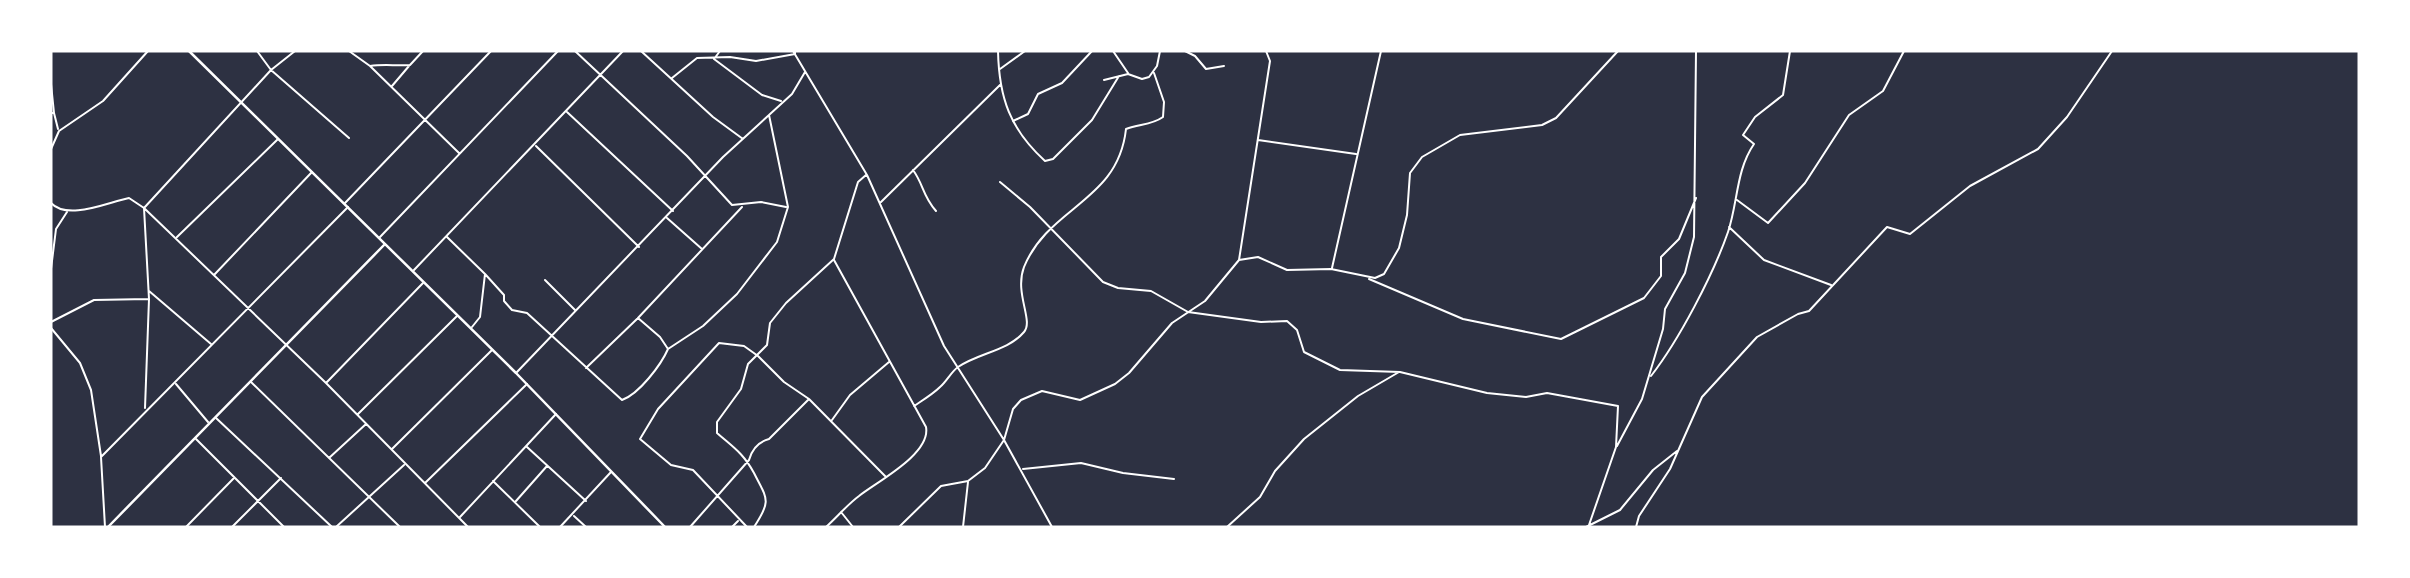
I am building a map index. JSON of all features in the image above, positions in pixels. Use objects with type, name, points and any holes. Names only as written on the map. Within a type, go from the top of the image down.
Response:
[{"type":"street","points":[[51,149],[59,131],[103,101],[148,51]]},
{"type":"street","points":[[190,51],[556,413],[665,527]]},
{"type":"street","points":[[257,51],[271,70],[349,138]]},
{"type":"street","points":[[145,409],[149,291],[145,208],[271,70],[295,51]]},
{"type":"street","points":[[349,51],[392,86],[423,120],[460,153]]},
{"type":"street","points":[[392,86],[423,51]]},
{"type":"street","points":[[101,457],[145,409],[175,383],[247,309],[491,51]]},
{"type":"street","points":[[379,238],[558,51]]},
{"type":"street","points":[[575,51],[708,177],[732,205],[743,206],[761,202],[788,207]]},
{"type":"street","points":[[413,271],[623,51]]},
{"type":"street","points":[[641,51],[744,140]]},
{"type":"street","points":[[714,59],[720,51]]},
{"type":"street","points":[[998,51],[1000,84],[1006,109],[1042,159],[1051,161],[1092,120],[1119,76]]},
{"type":"street","points":[[999,69],[1025,51]]},
{"type":"street","points":[[1013,121],[1028,114],[1038,94],[1062,83],[1092,51]]},
{"type":"street","points":[[1113,51],[1128,74]]},
{"type":"street","points":[[915,406],[940,387],[958,367],[1017,339],[1026,331],[1028,320],[1019,295],[1022,274],[1038,243],[1112,176],[1124,150],[1126,129],[1138,124],[1154,124],[1163,117],[1164,102],[1154,73],[1160,51]]},
{"type":"street","points":[[1185,51],[1195,56],[1206,69],[1224,66]]},
{"type":"street","points":[[899,527],[941,486],[968,481],[985,468],[1004,440],[1013,409],[1025,397],[1042,391],[1075,401],[1091,397],[1129,373],[1166,330],[1205,301],[1239,260],[1270,61],[1266,51]]},
{"type":"street","points":[[1331,269],[1381,51]]},
{"type":"street","points":[[1367,278],[1384,274],[1394,260],[1408,215],[1410,173],[1422,157],[1460,135],[1542,125],[1556,118],[1618,51]]},
{"type":"street","points":[[1590,525],[1616,447],[1631,423],[1649,379],[1663,329],[1665,309],[1685,273],[1695,237],[1696,51]]},
{"type":"street","points":[[1649,379],[1672,347],[1714,268],[1729,228],[1744,158],[1754,144],[1743,135],[1755,117],[1774,105],[1783,95],[1790,51]]},
{"type":"street","points":[[1736,200],[1768,223],[1805,183],[1849,116],[1883,91],[1904,51]]},
{"type":"street","points":[[1636,527],[1639,516],[1670,469],[1702,397],[1747,347],[1774,326],[1809,312],[1887,227],[1910,234],[1970,186],[2030,156],[2067,117],[2112,51]]},
{"type":"street","points":[[671,78],[692,59],[730,57],[756,61],[794,52],[867,175],[929,317],[1021,469],[1052,527]]},
{"type":"street","points":[[714,59],[762,95],[783,101]]},
{"type":"street","points":[[370,66],[388,63],[410,65]]},
{"type":"street","points":[[516,373],[769,114],[797,89],[805,72]]},
{"type":"street","points":[[1104,79],[1128,74],[1142,79],[1154,73]]},
{"type":"street","points":[[51,84],[52,113],[59,131]]},
{"type":"street","points":[[880,203],[1000,84]]},
{"type":"street","points":[[566,111],[673,212]]},
{"type":"street","points":[[446,236],[504,295],[504,302],[512,310],[527,313],[622,400],[629,398],[648,378],[668,349],[703,326],[737,294],[778,242],[788,207],[769,114]]},
{"type":"street","points":[[175,239],[279,138]]},
{"type":"street","points":[[1258,140],[1357,154]]},
{"type":"street","points":[[535,146],[639,247]]},
{"type":"street","points":[[913,170],[919,178],[923,196],[936,211]]},
{"type":"street","points":[[213,276],[313,172]]},
{"type":"street","points":[[754,527],[766,506],[767,494],[749,460],[716,428],[741,390],[748,364],[767,345],[770,323],[786,303],[834,259],[858,182],[867,175]]},
{"type":"street","points":[[1000,182],[1103,282],[1118,288],[1151,291],[1188,312],[1261,322],[1287,321],[1297,330],[1304,352],[1318,361],[1355,372],[1400,372],[1487,393],[1526,397],[1547,393],[1591,404],[1615,404],[1619,410],[1616,447]]},
{"type":"street","points":[[51,203],[56,208],[69,210],[129,198],[145,208],[326,383],[468,527]]},
{"type":"street","points":[[1239,260],[1258,257],[1287,270],[1331,269],[1367,278],[1463,319],[1561,340],[1644,299],[1661,276],[1661,257],[1679,239],[1696,198]]},
{"type":"street","points":[[586,368],[638,318],[743,206]]},
{"type":"street","points":[[51,269],[56,229],[69,210]]},
{"type":"street","points":[[667,218],[703,249]]},
{"type":"street","points":[[1729,228],[1764,260],[1832,286]]},
{"type":"street","points":[[106,527],[385,244]]},
{"type":"street","points":[[826,527],[926,440],[926,427],[834,259]]},
{"type":"street","points":[[470,329],[480,317],[485,274]]},
{"type":"street","points":[[545,280],[576,311]]},
{"type":"street","points":[[326,383],[424,282]]},
{"type":"street","points":[[149,291],[212,345]]},
{"type":"street","points":[[51,322],[94,300],[149,299]]},
{"type":"street","points":[[357,415],[457,316]]},
{"type":"street","points":[[638,318],[660,337],[668,349]]},
{"type":"street","points":[[51,328],[80,363],[91,390],[101,457],[106,527]]},
{"type":"street","points":[[747,527],[693,470],[671,466],[642,442],[641,436],[659,409],[715,345],[722,342],[744,346],[758,356],[784,382],[809,399],[886,477]]},
{"type":"street","points":[[391,449],[492,350]]},
{"type":"street","points":[[831,421],[850,395],[890,361]]},
{"type":"street","points":[[1227,527],[1260,498],[1275,471],[1304,439],[1357,396],[1400,372]]},
{"type":"street","points":[[250,382],[400,527]]},
{"type":"street","points":[[175,383],[209,424]]},
{"type":"street","points":[[425,483],[527,384]]},
{"type":"street","points":[[690,527],[749,460],[751,452],[761,441],[769,439],[809,399]]},
{"type":"street","points":[[459,518],[556,413]]},
{"type":"street","points":[[215,417],[334,527],[404,464]]},
{"type":"street","points":[[328,458],[366,424]]},
{"type":"street","points":[[195,438],[284,527]]},
{"type":"street","points":[[526,446],[586,500]]},
{"type":"street","points":[[1586,527],[1620,510],[1653,470],[1678,450]]},
{"type":"street","points":[[1021,469],[1082,463],[1123,473],[1174,479]]},
{"type":"street","points":[[515,502],[547,466]]},
{"type":"street","points":[[560,527],[612,471]]},
{"type":"street","points":[[186,527],[235,477]]},
{"type":"street","points":[[232,527],[282,477]]},
{"type":"street","points":[[494,481],[540,527]]},
{"type":"street","points":[[964,527],[968,481]]},
{"type":"street","points":[[841,512],[853,527]]},
{"type":"street","points":[[573,514],[586,527]]},
{"type":"street","points":[[732,527],[739,520]]}]
